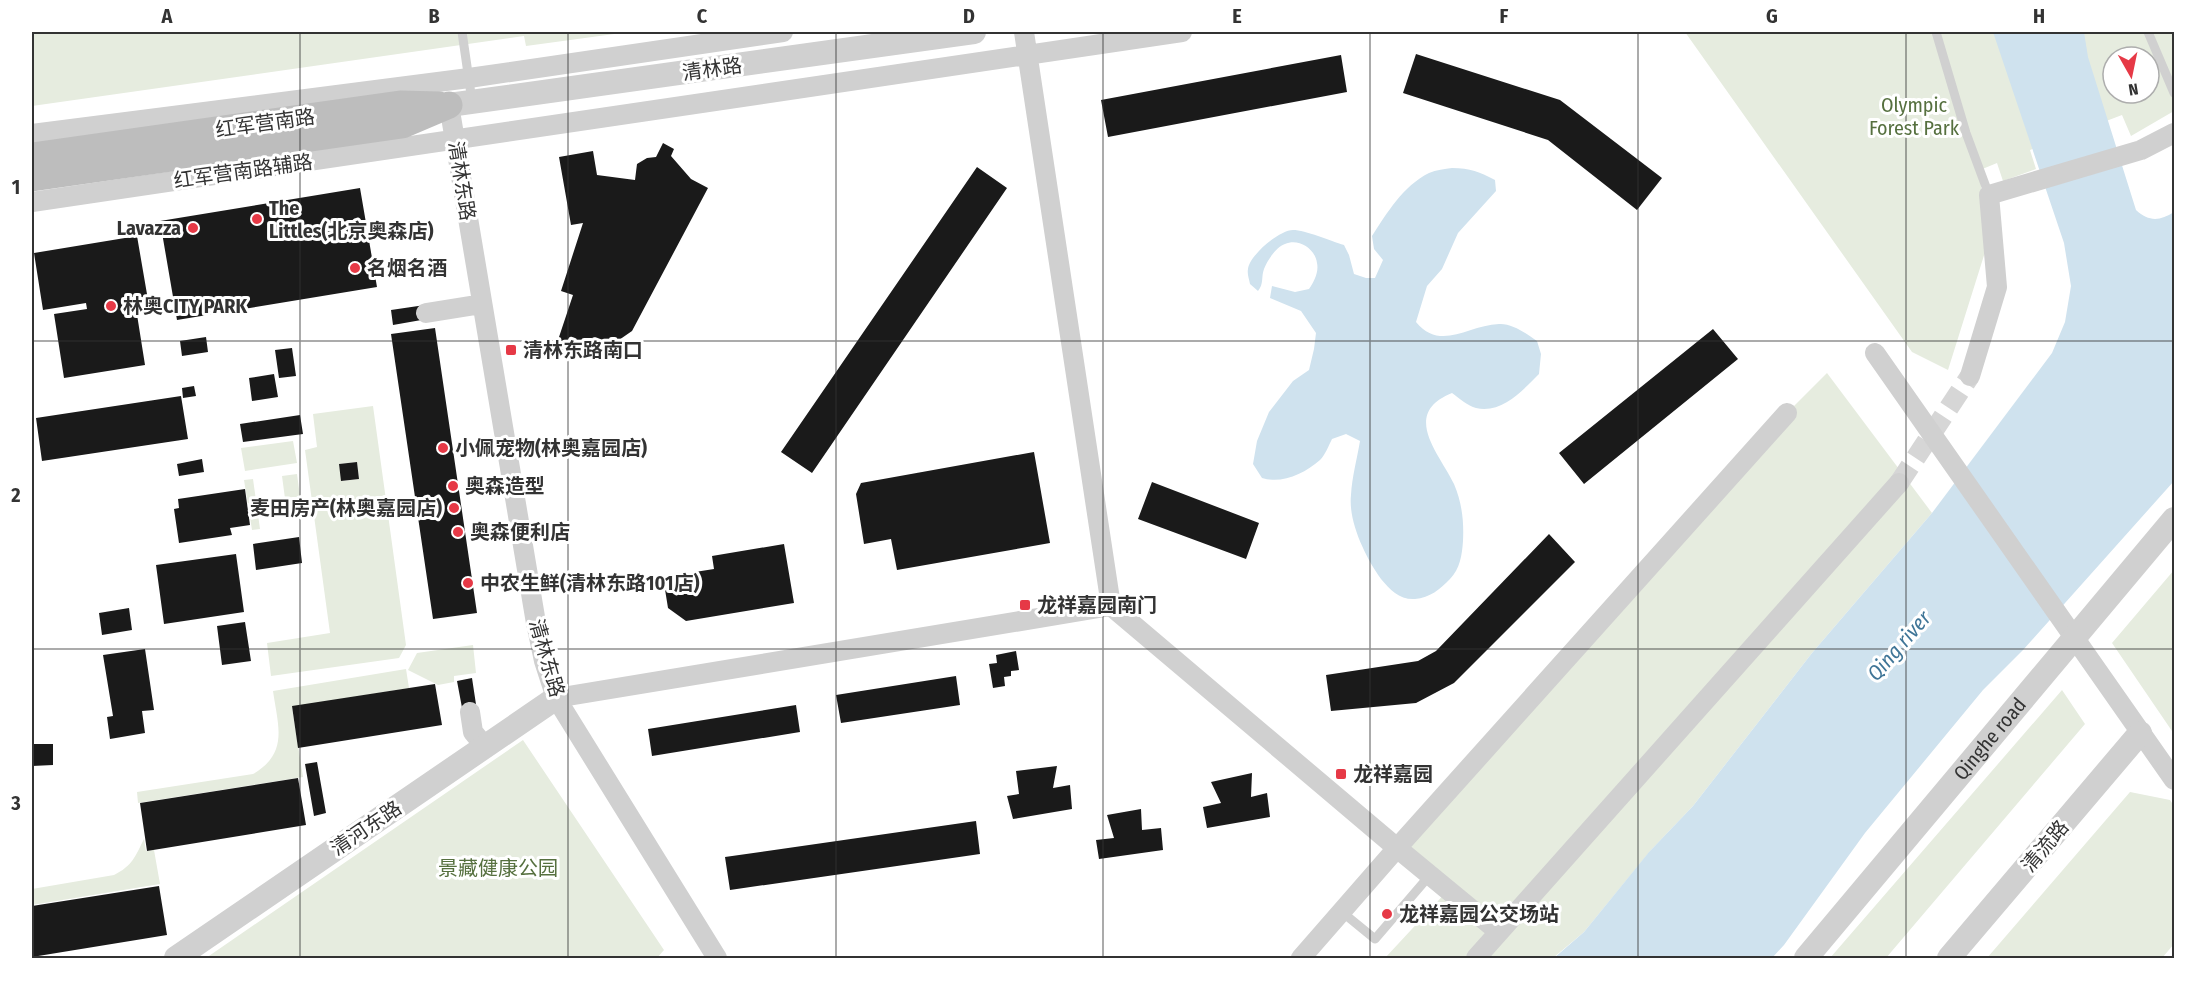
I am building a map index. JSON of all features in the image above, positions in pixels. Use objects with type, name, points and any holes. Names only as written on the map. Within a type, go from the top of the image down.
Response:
[{"type":"main road","name":"红军营南路","points":[[32,156],[400,104],[461,104]]},
{"type":"main road","name":"红军营南路","points":[[32,178],[402,125],[461,104]]},
{"type":"street","points":[[32,134],[469,78],[783,32]]},
{"type":"street","name":"清林路","points":[[461,104],[974,32]]},
{"type":"street","points":[[1024,32],[1112,606],[1396,848],[1499,932]]},
{"type":"street","name":"红军营南路辅路","points":[[32,202],[1027,53],[1182,32]]},
{"type":"street","name":"清林东路","points":[[461,104],[455,139],[544,661],[556,698],[717,958]]},
{"type":"street","points":[[1970,376],[1998,286],[1989,195],[2141,150],[2175,133]]},
{"type":"street","points":[[426,313],[482,304]]},
{"type":"street","points":[[1875,353],[2175,780]]},
{"type":"street","points":[[1301,958],[1396,848],[1787,413]]},
{"type":"street","points":[[1476,958],[1899,483]]},
{"type":"street","name":"Qinghe road","points":[[1806,958],[2175,519]]},
{"type":"street","points":[[556,698],[1112,606]]},
{"type":"street","name":"清河东路","points":[[176,958],[482,742],[556,698]]},
{"type":"street","points":[[470,712],[474,732],[482,742]]},
{"type":"street","name":"清流路","points":[[1949,958],[2140,733]]},
{"type":"lane","points":[[461,104],[469,78],[462,32]]},
{"type":"lane","points":[[1936,32],[1966,133],[1989,195]]},
{"type":"lane","points":[[2148,32],[2175,93]]},
{"type":"lane","points":[[1342,912],[1375,939],[1430,875]]},
{"type":"green space","points":[[32,32],[629,32],[526,46],[524,36],[32,106]]},
{"type":"green space","name":"Olympic Forest Park","points":[[1685,32],[2174,32],[2174,111],[2131,136],[2122,115],[2030,150],[2036,169],[2003,181],[1997,163],[1980,170],[1986,249],[1948,370],[1912,352]]},
{"type":"green space","points":[[1827,373],[1932,513],[1812,653],[1693,806],[1651,850],[1584,932],[1553,958],[1385,958],[1450,888],[1397,848],[1787,413]]},
{"type":"green space","points":[[373,406],[406,645],[399,658],[271,676],[267,643],[330,633],[305,450],[317,447],[313,414]],"holes":[[[357,462],[359,479],[342,481],[339,464]]]},
{"type":"green space","points":[[293,441],[297,463],[245,471],[241,448]]},
{"type":"green space","points":[[297,474],[301,504],[286,506],[282,476]]},
{"type":"green space","points":[[253,479],[260,529],[252,530],[244,480]]},
{"type":"green space","points":[[2174,570],[2174,734],[2112,643]]},
{"type":"green space","points":[[473,645],[476,673],[454,676],[454,682],[438,685],[408,670],[417,653]]},
{"type":"green space","points":[[406,669],[409,688],[292,707],[303,777],[138,803],[137,792],[253,774],[264,766],[272,757],[278,738],[273,691]]},
{"type":"green space","points":[[2062,690],[2085,724],[1886,958],[1830,958]]},
{"type":"green space","name":"景藏健康公园","points":[[523,740],[664,950],[657,958],[206,958]]},
{"type":"green space","points":[[2130,792],[2170,800],[2174,806],[2174,944],[2162,958],[1987,958]]},
{"type":"green space","points":[[144,839],[146,851],[154,850],[160,884],[32,905],[32,889],[114,875],[120,872],[132,860]]},
{"type":"water","name":"Qing river","points":[[1993,32],[2084,32],[2101,105],[2103,105],[2136,210],[2145,217],[2155,219],[2174,212],[2174,481],[2023,650],[1983,690],[1865,833],[1784,945],[1772,958],[1554,958],[1584,932],[1649,852],[1693,806],[1812,653],[1932,513],[2052,353],[2065,322],[2071,286],[2064,243]]},
{"type":"water","points":[[1452,168],[1475,171],[1495,180],[1496,191],[1458,233],[1442,269],[1427,286],[1416,322],[1425,331],[1445,336],[1488,325],[1509,325],[1537,341],[1541,354],[1539,374],[1503,404],[1486,409],[1476,408],[1452,393],[1437,402],[1428,412],[1426,423],[1428,435],[1459,498],[1463,519],[1463,546],[1458,566],[1450,579],[1430,595],[1410,599],[1396,594],[1381,579],[1364,550],[1355,528],[1351,495],[1360,441],[1346,434],[1332,439],[1320,460],[1307,470],[1285,479],[1262,478],[1253,464],[1257,441],[1269,412],[1293,381],[1309,370],[1316,333],[1301,311],[1270,298],[1272,286],[1295,292],[1309,289],[1316,277],[1316,258],[1300,243],[1285,244],[1278,248],[1270,258],[1264,269],[1258,291],[1250,284],[1248,271],[1253,257],[1273,239],[1287,231],[1298,230],[1344,245],[1354,274],[1375,278],[1383,260],[1374,249],[1372,236],[1390,209],[1420,178],[1432,172]]},
{"type":"building","points":[[1416,54],[1560,100],[1662,178],[1637,210],[1548,140],[1403,93]]},
{"type":"building","points":[[1341,55],[1347,92],[1108,137],[1101,100]]},
{"type":"building","points":[[663,143],[674,149],[671,156],[691,179],[708,188],[632,331],[590,360],[555,349],[573,295],[561,291],[583,223],[571,225],[559,157],[593,151],[597,175],[635,180],[637,164],[647,158],[656,157]]},
{"type":"building","points":[[977,167],[1007,188],[812,473],[781,452]]},
{"type":"building","points":[[360,188],[377,287],[177,320],[160,221]]},
{"type":"building","name":"林奥CITY PARK","points":[[137,236],[148,300],[135,302],[145,365],[64,378],[54,314],[87,309],[86,303],[43,310],[34,253]]},
{"type":"building","points":[[425,305],[427,319],[393,325],[391,310]]},
{"type":"building","points":[[435,328],[477,613],[433,619],[391,334]]},
{"type":"building","points":[[1713,329],[1738,359],[1584,484],[1559,453]]},
{"type":"building","points":[[206,337],[208,352],[182,356],[180,341]]},
{"type":"building","points":[[292,348],[296,376],[279,378],[275,350]]},
{"type":"building","points":[[274,374],[278,397],[252,401],[249,378]]},
{"type":"building","points":[[194,386],[196,396],[183,398],[182,388]]},
{"type":"building","points":[[181,396],[188,439],[42,461],[36,418]]},
{"type":"building","points":[[300,415],[303,434],[243,442],[240,424]]},
{"type":"building","points":[[1034,452],[1050,543],[897,570],[891,539],[864,544],[856,494],[861,483]]},
{"type":"building","points":[[202,459],[204,472],[179,476],[177,464]]},
{"type":"building","points":[[357,462],[359,479],[341,481],[339,464]]},
{"type":"building","points":[[1152,482],[1259,523],[1246,559],[1138,519]]},
{"type":"building","points":[[245,489],[250,525],[230,528],[232,535],[179,543],[174,509],[179,508],[178,499]]},
{"type":"building","points":[[1549,534],[1575,562],[1454,683],[1416,703],[1331,711],[1326,675],[1418,661],[1436,651]]},
{"type":"building","points":[[299,537],[302,563],[256,570],[253,544]]},
{"type":"building","points":[[784,544],[794,603],[686,621],[668,608],[663,577],[714,569],[712,556]]},
{"type":"building","points":[[236,554],[244,612],[164,624],[156,565]]},
{"type":"building","points":[[129,608],[132,630],[102,635],[99,613]]},
{"type":"building","points":[[245,622],[251,661],[222,665],[217,626]]},
{"type":"building","points":[[145,649],[154,710],[142,711],[145,733],[110,739],[107,717],[113,716],[103,655]]},
{"type":"building","points":[[1016,651],[1019,670],[1011,671],[1011,676],[1004,677],[1005,686],[993,688],[989,664],[997,663],[996,655]]},
{"type":"building","points":[[956,676],[960,705],[841,723],[836,695]]},
{"type":"building","points":[[472,678],[477,711],[463,713],[457,681]]},
{"type":"building","points":[[435,684],[442,725],[298,748],[292,706]]},
{"type":"building","points":[[796,705],[800,732],[652,756],[648,729]]},
{"type":"building","points":[[32,744],[53,744],[53,765],[32,766]]},
{"type":"building","points":[[317,762],[326,813],[314,816],[305,764]]},
{"type":"building","points":[[1057,766],[1053,788],[1070,785],[1072,809],[1013,819],[1007,796],[1019,794],[1016,771]]},
{"type":"building","points":[[1252,773],[1251,797],[1267,793],[1270,817],[1207,828],[1203,807],[1221,803],[1211,782]]},
{"type":"building","points":[[298,778],[306,825],[147,851],[140,803]]},
{"type":"building","points":[[1141,809],[1142,830],[1161,828],[1163,850],[1099,859],[1096,840],[1114,838],[1107,815]]},
{"type":"building","points":[[976,821],[980,854],[730,890],[725,857]]},
{"type":"building","points":[[159,886],[167,935],[32,957],[32,906]]},
{"type":"tunnel","points":[[1899,483],[1970,376]]},
{"type":"place","name":"The Littles(北京奥森店)","points":[[257,219]]},
{"type":"place","name":"Lavazza","points":[[193,228]]},
{"type":"place","name":"名烟名酒","points":[[355,268]]},
{"type":"place","name":"林奥CITY PARK","points":[[111,306]]},
{"type":"place","name":"清林东路南口","points":[[511,350]]},
{"type":"place","name":"小佩宠物(林奥嘉园店)","points":[[443,448]]},
{"type":"place","name":"奥森造型","points":[[453,486]]},
{"type":"place","name":"麦田房产(林奥嘉园店)","points":[[454,508]]},
{"type":"place","name":"奥森便利店","points":[[458,532]]},
{"type":"place","name":"中农生鲜(清林东路101店)","points":[[468,583]]},
{"type":"place","name":"龙祥嘉园南门","points":[[1025,605]]},
{"type":"place","name":"龙祥嘉园","points":[[1341,774]]},
{"type":"place","name":"龙祥嘉园公交场站","points":[[1387,914]]}]
